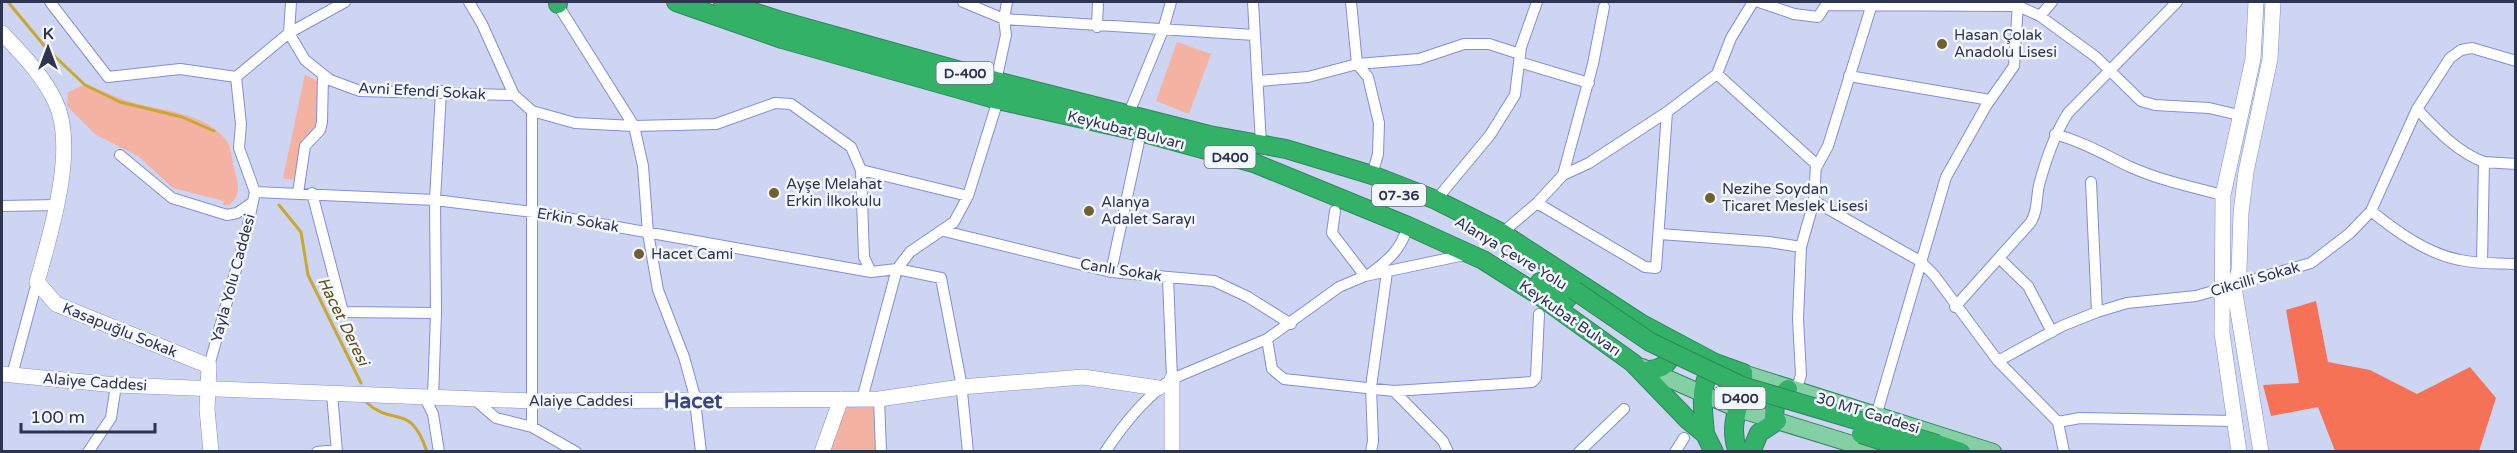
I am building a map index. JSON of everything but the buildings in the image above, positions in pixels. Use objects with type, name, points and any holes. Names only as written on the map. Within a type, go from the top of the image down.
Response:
[{"type":"highway","name":"Keykubat Bulvarı","points":[[676,2],[782,39],[998,100],[1141,132],[1254,163],[1471,253],[1538,294],[1641,367],[1688,420],[1704,434],[1714,452]]},
{"type":"highway","name":"Keykubat Bulvarı","points":[[723,2],[781,21],[996,81],[1130,113],[1209,135]]},
{"type":"highway","name":"D400","points":[[1209,135],[1286,149],[1372,175],[1436,200],[1502,233],[1640,323],[1715,363],[1743,373],[1734,433],[1738,452]]},
{"type":"highway","name":"Alanya Çevre Yolu","points":[[1209,135],[1386,189],[1449,215],[1528,259],[1571,295]]},
{"type":"highway","name":"Alanya Çevre Yolu","points":[[1254,163],[1337,187],[1429,222],[1571,295]]},
{"type":"highway","name":"Keykubat Bulvarı","points":[[1571,295],[1650,342],[1742,386],[1961,452]]},
{"type":"highway","name":"Keykubat Bulvarı","points":[[1571,295],[1644,352],[1736,396],[1917,452]]},
{"type":"highway","points":[[1641,367],[1660,369],[1670,361],[1673,351],[1672,340]]},
{"type":"highway","points":[[1704,434],[1702,394],[1704,376],[1715,363]]},
{"type":"highway","points":[[1750,452],[1759,433],[1777,421],[1774,417],[1775,404],[1792,390]]},
{"type":"main road","points":[[1641,367],[1736,408],[1777,421],[1835,446],[1878,452]]},
{"type":"main road","name":"30 MT Caddesi","points":[[1743,373],[1993,452]]},
{"type":"street","points":[[51,2],[63,2]]},
{"type":"street","points":[[51,2],[108,77],[180,69],[236,77],[289,33],[345,2]]},
{"type":"street","points":[[289,33],[291,2]]},
{"type":"street","points":[[469,2],[514,95],[532,111],[575,123],[634,126],[716,124],[775,103],[791,104],[851,147],[861,170],[864,257],[871,272]]},
{"type":"street","points":[[557,2],[634,126],[643,166],[648,232],[658,290],[684,357],[694,400],[701,452]]},
{"type":"street","points":[[963,2],[1004,19],[1097,27],[1254,35]]},
{"type":"street","points":[[996,81],[1006,35],[1004,19],[1007,2]]},
{"type":"street","points":[[1097,27],[1098,2]]},
{"type":"street","points":[[1130,113],[1163,30],[1171,2]]},
{"type":"street","points":[[1253,2],[1261,144]]},
{"type":"street","points":[[1351,2],[1357,64],[1368,78],[1379,123],[1378,154],[1372,175]]},
{"type":"street","points":[[1436,200],[1505,114],[1515,95],[1520,58],[1531,12],[1537,2]]},
{"type":"street","points":[[1502,233],[1563,175],[1589,163],[1666,112],[1717,74],[1731,38],[1753,2]]},
{"type":"street","points":[[1759,2],[1794,14],[1818,17],[1827,3],[2018,4],[2040,16],[2113,70],[2141,101],[2155,105],[2209,108],[2239,115]]},
{"type":"street","points":[[2040,16],[2052,2]]},
{"type":"street","points":[[1955,307],[2031,222],[2037,211],[2038,187],[2055,134],[2088,90],[2113,70],[2177,2]]},
{"type":"street","points":[[2247,452],[2229,288],[2223,195],[2253,59],[2256,2]]},
{"type":"street","points":[[2240,452],[2222,333],[2229,288],[2239,271],[2241,213],[2246,172],[2270,59],[2272,2]]},
{"type":"street","points":[[1816,168],[1828,146],[1872,4]]},
{"type":"street","points":[[1876,416],[1946,177],[1990,100],[2014,66],[2018,4]]},
{"type":"street","points":[[1563,175],[1589,83],[1604,7]]},
{"type":"street","points":[[2,33],[31,62],[56,103],[64,144],[58,204],[37,282],[7,375]]},
{"type":"street","name":"Avni Efendi Sokak","points":[[289,33],[304,60],[330,80],[360,91],[441,91],[514,95]]},
{"type":"street","points":[[1258,81],[1308,77],[1357,64],[1419,59],[1464,44],[1489,44],[1589,83]]},
{"type":"street","name":"Cikcilli Sokak","points":[[1998,361],[2052,332],[2097,312],[2127,303],[2196,296],[2311,263],[2350,233],[2371,211],[2417,109],[2450,58],[2461,50],[2472,48],[2516,61]]},
{"type":"street","points":[[1717,74],[1816,164],[1814,201],[1801,247],[1798,319],[1801,375],[1792,390]]},
{"type":"street","points":[[298,193],[305,146],[320,130],[322,122],[323,75]]},
{"type":"street","points":[[1849,76],[1990,100]]},
{"type":"street","name":"Yayla Yolu Caddesi","points":[[209,366],[254,197],[239,148],[241,124],[236,77]]},
{"type":"street","points":[[439,452],[429,398],[436,313],[435,200],[441,91]]},
{"type":"street","points":[[862,399],[897,269],[910,252],[944,231],[954,222],[969,196],[998,100]]},
{"type":"street","points":[[2417,109],[2442,136],[2471,157],[2484,162],[2516,164]]},
{"type":"street","points":[[532,111],[532,427]]},
{"type":"street","points":[[1536,203],[1645,267],[1656,268],[1660,234],[1666,112]]},
{"type":"street","points":[[1111,272],[1141,132]]},
{"type":"street","points":[[2055,134],[2086,143],[2129,166],[2172,183],[2223,195]]},
{"type":"street","points":[[120,155],[172,198],[227,215],[237,213],[254,197]]},
{"type":"street","points":[[2482,261],[2484,162]]},
{"type":"street","points":[[861,170],[969,196]]},
{"type":"street","points":[[2091,182],[2097,312]]},
{"type":"street","points":[[312,193],[343,312],[436,313]]},
{"type":"street","name":"Erkin Sokak","points":[[254,197],[312,193],[435,200],[533,212],[871,272],[897,269],[941,278],[961,387]]},
{"type":"street","points":[[1814,201],[1920,261],[1934,275],[1955,307],[1998,361],[2058,422],[2064,452]]},
{"type":"street","points":[[2,206],[58,204]]},
{"type":"street","points":[[1335,211],[1332,233],[1365,276]]},
{"type":"street","points":[[2371,211],[2395,231],[2433,251],[2459,260],[2516,264]]},
{"type":"street","points":[[1105,452],[1118,433],[1158,388],[1172,379],[1267,339],[1291,324],[1339,287],[1365,276],[1390,259],[1402,245],[1408,226]]},
{"type":"street","name":"Canlı Sokak","points":[[944,231],[1111,272],[1214,281],[1291,324]]},
{"type":"street","points":[[1660,234],[1769,242],[1801,247]]},
{"type":"street","points":[[1365,276],[1471,253]]},
{"type":"street","points":[[1999,258],[2028,286],[2052,332]]},
{"type":"street","points":[[1371,452],[1374,441],[1371,387],[1388,272]]},
{"type":"street","points":[[1168,278],[1172,452]]},
{"type":"street","name":"Kasapuğlu Sokak","points":[[37,282],[56,304],[209,366]]},
{"type":"street","points":[[2229,288],[2253,452]]},
{"type":"street","points":[[2229,288],[2261,452]]},
{"type":"street","points":[[1267,339],[1272,369],[1284,379],[1394,391],[1532,382],[1536,378],[1539,314]]},
{"type":"street","points":[[209,366],[207,388],[211,452]]},
{"type":"street","name":"Alaiye Caddesi","points":[[7,375],[116,386],[532,401],[879,399],[961,387],[1083,377],[1158,388]]},
{"type":"street","points":[[88,452],[111,418],[116,386]]},
{"type":"street","points":[[961,387],[968,452]]},
{"type":"street","points":[[1394,391],[1431,427],[1443,441],[1448,452]]},
{"type":"street","points":[[317,452],[337,451],[332,394]]},
{"type":"street","points":[[474,399],[496,418],[532,427],[576,452]]},
{"type":"street","points":[[822,452],[841,399]]},
{"type":"street","points":[[879,399],[881,452]]},
{"type":"street","points":[[1579,452],[1624,410]]},
{"type":"street","points":[[2058,422],[2080,418],[2234,421]]},
{"type":"street","points":[[1675,452],[1684,438]]},
{"type":"shaded area","points":[[1177,42],[1211,54],[1189,114],[1156,101]]},
{"type":"shaded area","points":[[305,74],[318,82],[316,129],[305,138],[293,180],[283,178]]},
{"type":"shaded area","points":[[86,84],[119,98],[198,119],[219,132],[229,144],[237,181],[238,190],[233,202],[223,205],[224,201],[173,188],[138,156],[96,135],[67,106],[68,92]]},
{"type":"shaded area","points":[[2316,301],[2328,362],[2370,370],[2417,394],[2470,367],[2496,398],[2479,451],[2335,451],[2318,407],[2271,416],[2263,385],[2299,383],[2286,310]]},
{"type":"shaded area","points":[[843,403],[876,403],[878,451],[827,452]]},
{"type":"waterway","name":"Hacet Deresi","points":[[8,2],[47,49],[85,85],[120,102],[182,117],[214,131]]},
{"type":"waterway","name":"Hacet Deresi","points":[[279,205],[301,232],[308,275],[361,383]]},
{"type":"waterway","name":"Hacet Deresi","points":[[367,403],[386,414],[408,421],[415,427],[427,452]]},
{"type":"place","name":"Hasan Çolak Anadolu Lisesi","points":[[1942,44]]},
{"type":"place","name":"Ayşe Melahat Erkin İlkokulu","points":[[774,193]]},
{"type":"place","name":"Nezihe Soydan Ticaret Meslek Lisesi","points":[[1710,198]]},
{"type":"place","name":"Alanya Adalet Sarayı","points":[[1089,211]]},
{"type":"place","name":"Hacet Cami","points":[[639,254]]},
{"type":"district","name":"Hacet","points":[[693,401]]}]
